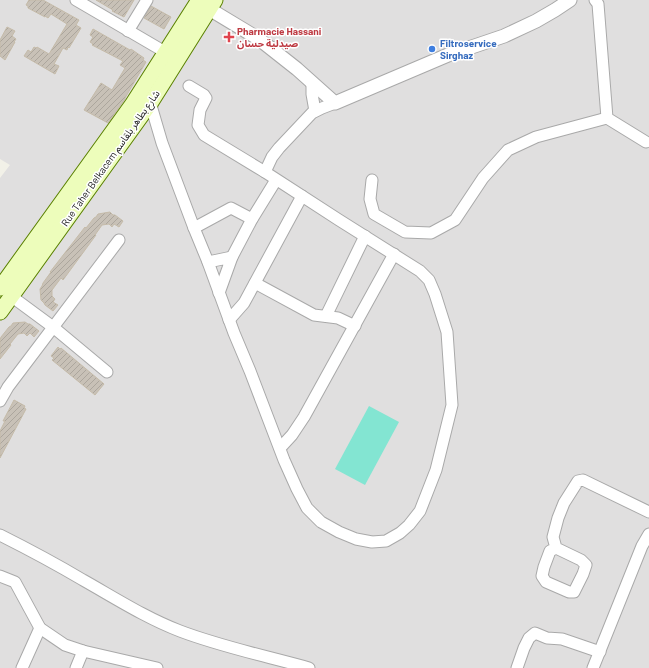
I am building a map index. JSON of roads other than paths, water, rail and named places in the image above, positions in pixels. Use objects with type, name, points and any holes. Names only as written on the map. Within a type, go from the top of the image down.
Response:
[{"type":"main road","name":"Rue Taher Belkacem شارع بطاهر بلقاسم","points":[[0,312],[6,292],[166,52],[205,3]]},
{"type":"main road","name":"Rue Taher Belkacem شارع بطاهر بلقاسم","points":[[6,292],[151,102],[205,3]]},
{"type":"street","points":[[76,0],[166,52]]},
{"type":"street","points":[[128,31],[147,0]]},
{"type":"street","points":[[265,172],[272,157],[279,148],[312,112],[448,55],[504,36],[570,0]]},
{"type":"street","points":[[596,0],[598,4],[607,118]]},
{"type":"street","points":[[205,3],[259,39],[297,69],[334,103]]},
{"type":"street","points":[[312,83],[315,111]]},
{"type":"street","points":[[151,102],[162,143],[229,320],[297,489],[307,508],[321,522],[339,532],[356,539],[372,542],[386,541],[400,533],[409,525],[420,511],[436,470],[452,405],[447,332],[429,280],[420,271],[394,254],[204,135],[198,125],[200,110],[206,98],[204,95],[189,86]]},
{"type":"street","points":[[372,180],[370,199],[374,214],[404,232],[431,233],[455,220],[483,178],[508,150],[536,138],[607,118],[646,142]]},
{"type":"street","points":[[219,293],[232,257],[252,219],[276,180]]},
{"type":"street","points":[[229,320],[244,303],[302,196]]},
{"type":"street","points":[[194,228],[231,208],[252,219]]},
{"type":"street","points":[[326,316],[365,236]]},
{"type":"street","points":[[0,401],[4,384],[53,327],[119,240]]},
{"type":"street","points":[[280,448],[292,435],[304,417],[394,254]]},
{"type":"street","points":[[208,262],[232,257]]},
{"type":"street","points":[[255,282],[314,315],[338,318],[354,326]]},
{"type":"street","points":[[6,292],[53,327],[107,372]]},
{"type":"street","points":[[556,548],[553,537],[558,518],[564,503],[578,481],[583,480],[649,512]]},
{"type":"street","points":[[593,668],[642,546],[649,534]]},
{"type":"street","points":[[0,536],[77,576],[128,607],[180,631],[223,646],[309,668]]},
{"type":"street","points":[[0,576],[15,582],[40,628],[65,645],[83,651],[157,668]]},
{"type":"street","points":[[22,668],[40,628]]},
{"type":"street","points":[[517,668],[529,638],[535,633],[548,638],[562,639],[600,652]]},
{"type":"street","points":[[76,668],[83,651]]},
{"type":"place","name":"Pharmacie Hassani صيدلية حسان","points":[[229,37]]},
{"type":"place","name":"Filtroservice Sirghaz","points":[[432,49]]}]
